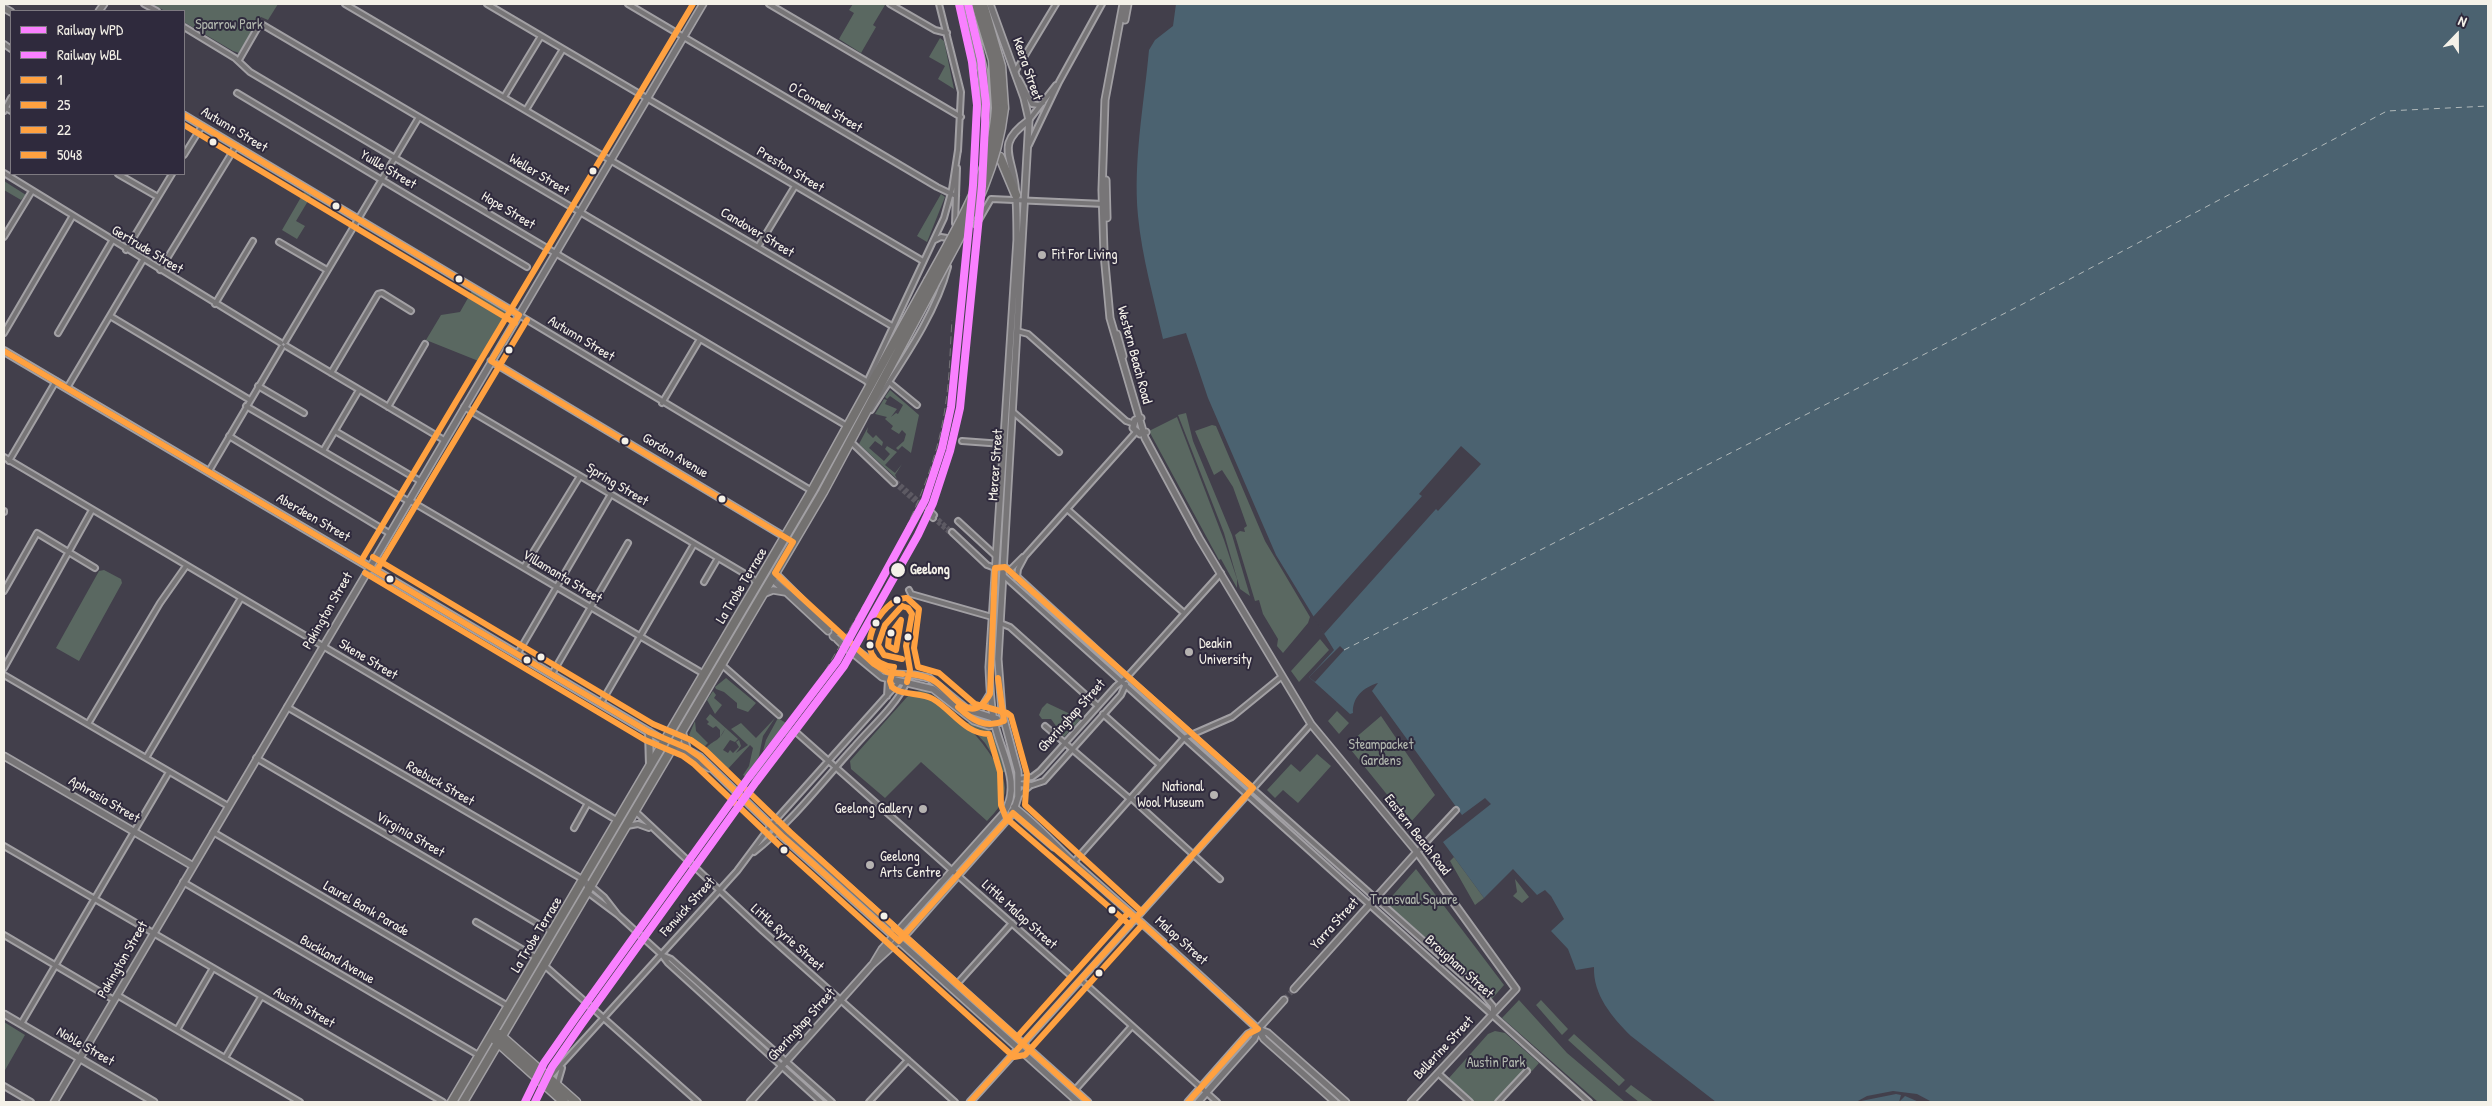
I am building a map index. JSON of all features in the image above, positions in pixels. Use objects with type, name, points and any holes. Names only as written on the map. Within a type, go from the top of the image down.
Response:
[{"type":"highway","points":[[968,4],[983,72],[986,115],[990,133]]},
{"type":"highway","name":"La Trobe Terrace","points":[[976,4],[993,60],[1000,108]]},
{"type":"highway","name":"La Trobe Terrace","points":[[463,1102],[794,542],[851,442],[983,175],[1000,108],[1001,66],[983,4]]},
{"type":"highway","points":[[1000,157],[1016,197]]},
{"type":"highway","name":"La Trobe Terrace","points":[[452,1102],[584,880],[663,740],[812,492],[931,283]]},
{"type":"highway","name":"Gordon Avenue","points":[[785,537],[794,542]]},
{"type":"highway","points":[[765,572],[773,576]]},
{"type":"highway","points":[[663,740],[674,745]]},
{"type":"highway","points":[[493,1034],[576,1102]]},
{"type":"highway","points":[[500,1040],[564,1102]]},
{"type":"highway","points":[[549,1078],[550,1085],[569,1102]]},
{"type":"main road","name":"Aberdeen Street","points":[[4,351],[663,740]]},
{"type":"main road","points":[[649,732],[650,765]]},
{"type":"street","points":[[144,4],[155,10]]},
{"type":"street","name":"Candover Street","points":[[345,4],[892,326]]},
{"type":"street","name":"Preston Street","points":[[487,4],[923,261]]},
{"type":"street","name":"O'Connell Street","points":[[628,4],[951,195],[956,196]]},
{"type":"street","name":"Pakington Street","points":[[54,1102],[369,565],[703,4]]},
{"type":"street","points":[[770,4],[962,117]]},
{"type":"street","points":[[890,4],[897,6],[935,30],[946,33]]},
{"type":"street","points":[[851,423],[892,326],[944,218],[951,195],[962,117],[960,84],[939,4]]},
{"type":"street","name":"Keera Street","points":[[990,4],[1015,72],[1029,120],[1029,145]]},
{"type":"street","points":[[1043,103],[1032,104],[1015,72],[1056,4]]},
{"type":"street","points":[[1029,145],[1059,82],[1102,4]]},
{"type":"street","name":"Western Beach Road","points":[[1123,4],[1105,100],[1104,204],[1108,311],[1144,433],[1194,530],[1311,724]]},
{"type":"street","name":"Western Beach Road","points":[[1104,204],[1109,94],[1128,4]]},
{"type":"street","name":"Weller Street","points":[[239,60],[258,27],[263,24],[868,382]]},
{"type":"street","name":"Hope Street","points":[[185,28],[239,60],[250,72],[700,339],[851,423]]},
{"type":"street","points":[[504,97],[541,36]]},
{"type":"street","points":[[526,110],[563,48]]},
{"type":"street","points":[[1029,120],[1059,82]]},
{"type":"street","name":"Yuille Street","points":[[237,93],[527,267]]},
{"type":"street","name":"Autumn Street","points":[[185,116],[812,492]]},
{"type":"street","points":[[209,471],[419,117]]},
{"type":"street","name":"Mercer Street","points":[[1018,782],[1004,720],[998,678],[1006,445],[1012,410],[1016,240],[1016,197],[1008,158],[1008,146],[1014,132],[1029,120]]},
{"type":"street","points":[[185,152],[202,126]]},
{"type":"street","name":"Mercer Street","points":[[1010,783],[1008,762],[995,725],[990,694],[990,642],[1029,145]]},
{"type":"street","points":[[160,270],[236,146]]},
{"type":"street","points":[[955,223],[958,150]]},
{"type":"street","name":"Gertrude Street","points":[[4,173],[126,250],[444,440]]},
{"type":"street","points":[[120,175],[158,197]]},
{"type":"street","points":[[126,250],[171,175]]},
{"type":"street","points":[[758,247],[794,186]]},
{"type":"street","points":[[4,236],[32,191]]},
{"type":"street","points":[[976,225],[991,199],[1016,197],[1026,200],[1104,204]]},
{"type":"street","points":[[4,334],[72,217]]},
{"type":"street","points":[[933,241],[940,237],[947,238]]},
{"type":"street","points":[[58,332],[112,241]]},
{"type":"street","points":[[215,304],[253,242]]},
{"type":"street","points":[[279,242],[327,270]]},
{"type":"street","points":[[67,388],[143,260]]},
{"type":"street","points":[[895,482],[851,442],[934,305],[948,267]]},
{"type":"street","points":[[331,373],[378,294],[382,293],[411,311]]},
{"type":"street","points":[[110,316],[250,400]]},
{"type":"street","points":[[1014,331],[1028,334],[1126,421],[1132,424],[1136,432]]},
{"type":"street","points":[[662,403],[700,339]]},
{"type":"street","points":[[388,407],[425,344]]},
{"type":"street","name":"Gordon Avenue","points":[[491,361],[785,537]]},
{"type":"street","points":[[4,464],[56,381]]},
{"type":"street","points":[[889,382],[917,405]]},
{"type":"street","points":[[258,386],[304,413]]},
{"type":"street","points":[[323,451],[359,390]]},
{"type":"street","name":"Villamanta Street","points":[[246,406],[704,674]]},
{"type":"street","name":"Spring Street","points":[[464,407],[752,578],[758,584]]},
{"type":"street","points":[[1012,410],[1059,452]]},
{"type":"street","points":[[1132,424],[1140,418]]},
{"type":"street","points":[[335,430],[420,481]]},
{"type":"street","points":[[1136,432],[1144,433]]},
{"type":"street","points":[[1010,570],[1025,556],[1136,432]]},
{"type":"street","points":[[229,436],[389,532]]},
{"type":"street","points":[[962,441],[1006,445]]},
{"type":"street","name":"Skene Street","points":[[7,459],[618,821]]},
{"type":"street","points":[[524,567],[559,507],[580,476]]},
{"type":"street","points":[[518,653],[611,494]]},
{"type":"street","points":[[1067,509],[1184,613]]},
{"type":"street","points":[[4,668],[92,510]]},
{"type":"street","points":[[928,512],[933,516]]},
{"type":"street","points":[[958,521],[996,556]]},
{"type":"street","points":[[4,591],[35,536],[40,534],[95,568]]},
{"type":"street","name":"Brougham Street","points":[[952,534],[987,565],[995,568],[1003,575],[1493,1014]]},
{"type":"street","points":[[983,544],[991,546],[997,541]]},
{"type":"street","points":[[552,674],[628,543]]},
{"type":"street","points":[[601,703],[694,544]]},
{"type":"street","points":[[1018,577],[1018,568],[1025,556]]},
{"type":"street","points":[[704,582],[718,558]]},
{"type":"street","points":[[88,724],[160,603],[186,566]]},
{"type":"street","points":[[995,568],[1003,566]]},
{"type":"street","name":"Brougham Street","points":[[1003,566],[1018,577],[1127,677],[1482,992],[1493,1006],[1493,1014]]},
{"type":"street","name":"Gheringhap Street","points":[[1010,783],[1018,782],[1037,774],[1221,573]]},
{"type":"street","points":[[773,576],[827,627],[789,595],[773,576]]},
{"type":"street","points":[[762,596],[773,590],[789,595]]},
{"type":"street","points":[[909,590],[910,594],[992,617],[1010,627],[1098,706]]},
{"type":"street","points":[[146,758],[241,598]]},
{"type":"street","points":[[990,642],[999,642]]},
{"type":"street","points":[[864,661],[850,645],[883,670],[934,680],[971,712],[1004,720]]},
{"type":"street","points":[[848,649],[888,680],[907,682],[933,689],[974,721],[987,726],[995,725],[1004,720]]},
{"type":"street","points":[[721,664],[778,715]]},
{"type":"street","name":"Fenwick Street","points":[[752,854],[770,824],[830,762],[906,674]]},
{"type":"street","name":"Fenwick Street","points":[[549,1078],[562,1066],[752,854],[778,830],[893,703],[907,682],[906,674]]},
{"type":"street","points":[[4,675],[228,806]]},
{"type":"street","name":"Gheringhap Street","points":[[1018,797],[1032,785],[1043,782],[1121,695],[1126,685],[1127,677]]},
{"type":"street","points":[[1073,863],[1184,738],[1194,736],[1232,717],[1281,677]]},
{"type":"street","points":[[885,700],[889,688],[888,680]]},
{"type":"street","points":[[963,706],[973,709],[980,708],[990,694]]},
{"type":"street","name":"Roebuck Street","points":[[287,706],[584,880],[589,888]]},
{"type":"street","points":[[1103,714],[1160,765]]},
{"type":"street","points":[[970,1102],[1311,724]]},
{"type":"street","name":"Eastern Beach Road","points":[[1311,724],[1417,852],[1516,989]]},
{"type":"street","points":[[1044,726],[1071,750],[1080,754],[1220,879]]},
{"type":"street","points":[[682,731],[687,748]]},
{"type":"street","name":"Little Malop Street","points":[[798,733],[1069,974]]},
{"type":"street","points":[[674,745],[687,748],[713,770],[770,824],[896,934],[1018,1049],[1078,1102]]},
{"type":"street","points":[[674,745],[713,770]]},
{"type":"street","name":"Aphrasia Street","points":[[4,756],[193,866]]},
{"type":"street","name":"Virginia Street","points":[[256,758],[552,932]]},
{"type":"street","points":[[21,1024],[168,772]]},
{"type":"street","points":[[1018,782],[1032,785]]},
{"type":"street","name":"Gheringhap Street","points":[[750,1102],[872,965],[901,939],[959,876],[1014,811],[1018,797],[1018,782]]},
{"type":"street","points":[[1009,802],[1010,783]]},
{"type":"street","points":[[803,790],[809,796]]},
{"type":"street","name":"Gheringhap Street","points":[[872,965],[878,953],[1003,814],[1009,802]]},
{"type":"street","name":"Malop Street","points":[[1009,802],[1014,811],[1038,836],[1064,854],[1136,918],[1258,1029],[1264,1039],[1335,1102]]},
{"type":"street","points":[[574,828],[588,804]]},
{"type":"street","name":"Yarra Street","points":[[1294,989],[1456,810]]},
{"type":"street","name":"Little Ryrie Street","points":[[634,811],[720,891],[955,1102]]},
{"type":"street","points":[[625,827],[638,824],[651,828]]},
{"type":"street","name":"Laurel Bank Parade","points":[[213,832],[509,1006]]},
{"type":"street","points":[[980,839],[986,844]]},
{"type":"street","name":"Austin Street","points":[[4,846],[442,1102]]},
{"type":"street","name":"Buckland Avenue","points":[[183,882],[480,1056]]},
{"type":"street","points":[[589,888],[607,901],[618,915]]},
{"type":"street","points":[[589,888],[662,955],[668,963],[821,1102]]},
{"type":"street","points":[[476,922],[537,958]]},
{"type":"street","points":[[957,984],[1012,923]]},
{"type":"street","points":[[4,935],[56,966],[177,1030],[300,1102]]},
{"type":"street","points":[[901,939],[957,984],[1088,1102]]},
{"type":"street","points":[[662,955],[671,959],[832,1102]]},
{"type":"street","points":[[544,964],[698,1102]]},
{"type":"street","points":[[1444,970],[1450,964]]},
{"type":"street","points":[[177,1030],[212,968]]},
{"type":"street","points":[[1080,980],[1217,1102]]},
{"type":"street","name":"Bellerine Street","points":[[1411,1102],[1516,989]]},
{"type":"street","points":[[224,1058],[261,997]]},
{"type":"street","points":[[1198,1102],[1254,1039],[1258,1029],[1284,1000]]},
{"type":"street","name":"Noble Street","points":[[4,1014],[154,1102]]},
{"type":"street","points":[[1493,1014],[1589,1102]]},
{"type":"street","points":[[1075,1090],[1132,1026]]},
{"type":"street","points":[[1188,1102],[1248,1034],[1258,1029]]},
{"type":"street","name":"Malop Street","points":[[1258,1029],[1268,1033],[1346,1102]]},
{"type":"street","points":[[1288,1061],[1294,1055]]},
{"type":"street","points":[[869,1102],[908,1060]]},
{"type":"street","name":"Fenwick Street","points":[[557,1085],[562,1066]]},
{"type":"street","points":[[1498,1102],[1527,1071]]},
{"type":"street","points":[[1439,1074],[1470,1102]]},
{"type":"street","points":[[4,1086],[31,1102]]},
{"type":"green space","name":"Sparrow Park","points":[[152,4],[278,4],[268,20],[261,17],[239,53],[185,23],[185,10],[163,10]]},
{"type":"green space","points":[[853,4],[885,5],[873,25],[876,27],[861,53],[839,39],[854,13],[849,10]]},
{"type":"green space","points":[[940,38],[944,41],[954,89],[938,79],[945,66],[929,57]]},
{"type":"green space","points":[[4,181],[26,195],[21,200],[4,190]]},
{"type":"green space","points":[[304,192],[311,196],[296,221],[305,226],[297,239],[282,230]]},
{"type":"green space","points":[[941,194],[945,197],[927,242],[917,236]]},
{"type":"green space","points":[[472,291],[511,314],[481,362],[426,340],[441,315],[460,312]]},
{"type":"green space","points":[[890,390],[919,415],[911,453],[902,446],[898,450],[896,448],[904,441],[906,434],[902,430],[899,434],[891,429],[893,426],[885,419],[887,417],[875,414],[884,399],[887,400],[885,404],[897,409],[891,417],[896,413],[898,414],[903,405],[890,396],[887,399],[885,397]]},
{"type":"green space","points":[[1186,413],[1193,441],[1232,535],[1250,596],[1240,589],[1224,533],[1178,415]]},
{"type":"green space","points":[[1177,417],[1224,540],[1237,579],[1237,588],[1221,559],[1219,560],[1149,431]]},
{"type":"green space","points":[[1212,425],[1216,426],[1265,541],[1310,617],[1308,623],[1283,653],[1277,646],[1278,639],[1263,614],[1259,600],[1255,601],[1235,535],[1240,531],[1245,532],[1244,528],[1247,526],[1233,487],[1222,470],[1214,475],[1195,431]]},
{"type":"green space","points":[[868,427],[867,432],[873,438],[876,435],[883,442],[882,446],[875,441],[869,448],[884,461],[890,454],[885,449],[887,446],[897,452],[885,465],[895,473],[902,464],[895,475],[897,479],[859,444]]},
{"type":"green space","points":[[104,570],[121,579],[122,583],[79,661],[56,648],[99,571]]},
{"type":"green space","points":[[1320,639],[1329,650],[1299,682],[1291,671]]},
{"type":"green space","points":[[726,678],[756,703],[748,712],[737,708],[737,703],[724,692],[716,689],[715,687]]},
{"type":"green space","points":[[922,690],[933,695],[959,717],[996,762],[1002,776],[1005,793],[999,806],[987,821],[921,762],[885,798],[851,769],[850,761],[907,697],[913,692]]},
{"type":"green space","points":[[713,691],[716,695],[714,698],[722,705],[715,714],[707,700]]},
{"type":"green space","points":[[1047,703],[1081,719],[1064,737],[1051,719],[1042,719],[1039,715]]},
{"type":"green space","points":[[1337,711],[1349,723],[1339,734],[1328,721]]},
{"type":"green space","points":[[710,714],[738,739],[735,742],[730,740],[723,750],[728,753],[730,750],[733,753],[739,747],[736,742],[739,740],[741,746],[736,753],[748,745],[731,729],[741,723],[756,738],[775,718],[763,736],[759,756],[748,776],[751,779],[790,727],[796,736],[792,739],[785,736],[752,782],[743,775],[749,766],[753,748],[750,745],[727,770],[705,750],[720,737],[720,730],[716,726],[713,728],[707,724],[709,722],[706,719]]},
{"type":"green space","name":"Steampacket Gardens","points":[[1381,716],[1435,795],[1410,823],[1347,745]]},
{"type":"green space","points":[[778,718],[786,723],[763,751],[766,740]]},
{"type":"green space","points":[[695,721],[696,731],[708,743],[703,748],[689,735]]},
{"type":"green space","points":[[973,722],[992,732],[1006,772],[1003,772],[985,743],[967,723]]},
{"type":"green space","points":[[1317,754],[1331,766],[1298,803],[1283,790],[1275,798],[1267,790],[1291,764],[1300,772]]},
{"type":"green space","points":[[1454,857],[1484,898],[1475,905],[1450,861]]},
{"type":"green space","name":"Transvaal Square","points":[[1416,869],[1504,985],[1491,1000],[1482,992],[1484,989],[1386,903]]},
{"type":"green space","points":[[1515,879],[1529,897],[1522,903],[1513,896],[1517,892]]},
{"type":"green space","points":[[1519,1000],[1567,1053],[1625,1102],[1598,1102],[1502,1018]]},
{"type":"green space","points":[[1541,1000],[1568,1029],[1562,1035],[1536,1005]]},
{"type":"green space","points":[[4,1022],[25,1035],[4,1072]]},
{"type":"green space","name":"Austin Park","points":[[1495,1031],[1505,1033],[1539,1063],[1532,1071],[1524,1070],[1495,1102],[1474,1102],[1449,1078],[1488,1034]]},
{"type":"green space","points":[[1574,1034],[1625,1080],[1619,1086],[1568,1040]]},
{"type":"green space","points":[[1631,1085],[1654,1102],[1639,1102],[1625,1091]]},
{"type":"water","points":[[1176,4],[2488,4],[2488,1102],[1716,1102],[1631,1036],[1617,1021],[1600,996],[1594,967],[1576,970],[1568,949],[1551,931],[1564,919],[1551,896],[1545,890],[1537,895],[1513,869],[1484,898],[1443,842],[1491,804],[1485,798],[1462,815],[1372,691],[1378,683],[1368,687],[1360,694],[1353,707],[1353,713],[1350,714],[1309,677],[1334,650],[1276,555],[1208,398],[1186,333],[1163,339],[1145,262],[1138,216],[1137,174],[1149,50],[1155,40],[1173,26]]},
{"type":"pier","points":[[1461,446],[1481,464],[1438,511],[1436,509],[1324,634],[1313,617],[1422,496],[1419,494]]},
{"type":"pier","points":[[1340,646],[1344,650],[1315,682],[1309,677]]},
{"type":"pier","points":[[1893,1091],[1917,1094],[1932,1102],[1919,1102],[1905,1096],[1899,1102],[1901,1095],[1896,1094],[1856,1102],[1867,1096]]},
{"type":"ferry route","points":[[1344,650],[2019,306],[2387,111],[2488,106]]},
{"type":"tunnel","points":[[896,481],[929,510]]},
{"type":"tunnel","points":[[894,483],[928,513]]},
{"type":"tunnel","points":[[934,515],[950,530]]},
{"type":"tunnel","points":[[933,518],[952,535]]},
{"type":"tunnel","points":[[843,639],[850,645]]},
{"type":"tunnel","points":[[1284,1000],[1294,989]]},
{"type":"railway","points":[[958,330],[964,256]]},
{"type":"railway","points":[[900,540],[916,507],[935,455],[947,391],[952,320]]},
{"type":"railway","points":[[807,702],[864,604]]},
{"type":"rail line","name":"WPD","points":[[525,1102],[544,1063],[574,1020],[749,777],[837,661],[925,500],[942,448],[951,407],[973,185],[977,105],[972,62],[959,4]]},
{"type":"rail line","name":"WBL","points":[[535,1102],[552,1067],[581,1025],[756,782],[844,666],[918,535],[933,503],[950,451],[960,408],[982,186],[986,104],[981,60],[968,4]]},
{"type":"transit line","name":"22","points":[[361,561],[693,4]]},
{"type":"transit line","name":"1","points":[[185,116],[519,315]]},
{"type":"transit line","name":"25","points":[[185,126],[515,323]]},
{"type":"transit line","name":"1","points":[[491,361],[519,315]]},
{"type":"transit line","name":"25","points":[[377,570],[527,320]]},
{"type":"transit line","name":"5048","points":[[4,351],[649,732],[687,748],[700,757],[782,836],[899,941],[1013,813],[1136,918],[1258,1029],[1248,1034],[1188,1102]]},
{"type":"transit line","name":"1","points":[[491,361],[793,542],[775,573],[874,664],[887,672],[903,674]]},
{"type":"transit line","name":"22","points":[[373,557],[653,724],[691,740],[705,750],[790,832],[1017,1037],[1129,912]]},
{"type":"transit line","name":"1","points":[[910,674],[924,676],[933,680],[963,706],[976,708],[983,704],[990,694],[995,568],[1005,567],[1253,788],[970,1102]]},
{"type":"transit line","name":"25","points":[[365,573],[645,740],[683,756],[694,764],[778,844],[1014,1057],[1025,1055],[1143,924]]},
{"type":"transit line","name":"25","points":[[1130,925],[1006,818],[1001,805],[1000,772],[989,734],[980,733],[966,726],[933,699],[923,695],[901,692],[892,687],[890,681],[894,667],[879,663],[872,654],[870,642],[872,630],[887,607],[897,600],[907,598],[919,609],[914,648],[918,667],[939,673],[975,704],[1007,713],[1011,716],[1027,774],[1025,805],[1142,912]]},
{"type":"transit line","name":"1","points":[[902,606],[908,608],[912,614],[906,646],[910,670],[907,682]]},
{"type":"transit line","name":"1","points":[[902,606],[885,625],[878,645],[884,655],[902,659]]},
{"type":"transit line","name":"22","points":[[901,620],[896,650],[888,646],[889,636],[901,620]]},
{"type":"transit line","name":"1","points":[[958,707],[968,716],[985,724],[1004,721],[998,678]]},
{"type":"transit line","name":"5048","points":[[894,928],[1088,1102]]},
{"type":"place","name":"Fit For Living","points":[[1042,255]]},
{"type":"place","name":"Geelong","points":[[898,570]]},
{"type":"place","name":"Deakin University","points":[[1189,652]]},
{"type":"place","name":"National Wool Museum","points":[[1214,795]]},
{"type":"place","name":"Geelong Gallery","points":[[923,809]]},
{"type":"place","name":"Geelong Arts Centre","points":[[870,865]]}]
